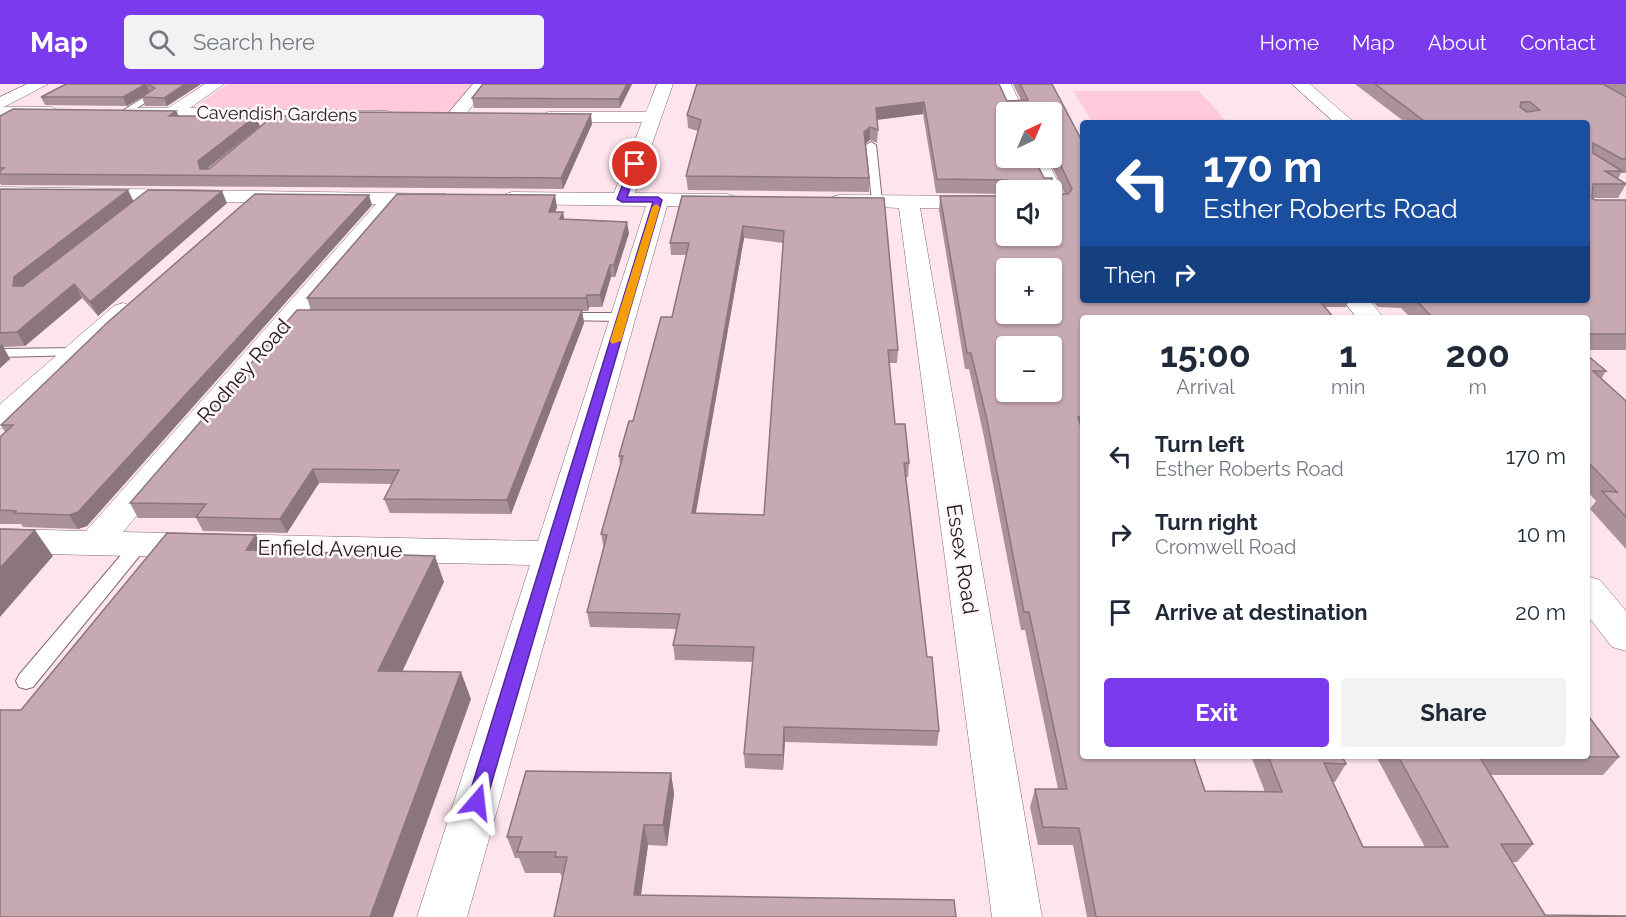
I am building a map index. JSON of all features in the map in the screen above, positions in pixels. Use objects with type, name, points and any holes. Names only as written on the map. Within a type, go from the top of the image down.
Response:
[{"type":"street","points":[[0,104],[40,84]]},
{"type":"street","name":"Cavendish Gardens","points":[[172,113],[216,84]]},
{"type":"street","points":[[455,116],[482,84]]},
{"type":"street","points":[[622,199],[665,84]]},
{"type":"street","points":[[1003,84],[1011,102]]},
{"type":"street","points":[[1300,84],[1342,120]]},
{"type":"street","points":[[0,112],[67,112]]},
{"type":"street","name":"Cavendish Gardens","points":[[101,113],[410,116]]},
{"type":"street","points":[[432,116],[478,116]]},
{"type":"street","points":[[525,117],[653,117]]},
{"type":"street","points":[[0,194],[462,198]]},
{"type":"street","points":[[226,220],[252,196]]},
{"type":"street","name":"Rodney Road","points":[[94,544],[296,317],[393,197]]},
{"type":"street","points":[[497,198],[747,201]]},
{"type":"street","points":[[442,917],[658,200]]},
{"type":"street","points":[[823,201],[996,202]]},
{"type":"street","name":"Essex Road","points":[[893,201],[1017,917]]},
{"type":"street","points":[[2,415],[138,298]]},
{"type":"street","points":[[1358,303],[1368,315]]},
{"type":"street","name":"Enfield Avenue","points":[[0,541],[552,553]]},
{"type":"street","points":[[1590,594],[1626,637]]},
{"type":"lane","points":[[123,113],[152,96]]},
{"type":"lane","points":[[267,128],[284,114]]},
{"type":"lane","points":[[871,145],[893,201]]},
{"type":"lane","points":[[136,209],[154,195]]},
{"type":"lane","points":[[552,317],[623,317]]},
{"type":"lane","points":[[0,353],[76,352]]},
{"type":"lane","points":[[26,681],[139,545]]},
{"type":"shaded area","points":[[228,84],[474,84],[450,112],[188,111]]},
{"type":"shaded area","points":[[1073,91],[1199,91],[1225,120],[1091,120]]},
{"type":"building","points":[[66,84],[146,84],[123,97],[41,97]]},
{"type":"building","points":[[147,84],[185,84],[164,98],[142,97],[155,88]]},
{"type":"building","points":[[483,84],[627,84],[619,99],[472,98]]},
{"type":"building","points":[[697,84],[999,84],[1007,101],[1028,100],[1020,84],[1052,84],[1061,102],[996,102],[996,168],[1039,168],[1044,178],[1052,178],[1052,180],[937,179],[924,102],[876,108],[878,130],[870,127],[864,132],[869,178],[686,176],[701,120],[687,115]]},
{"type":"building","points":[[1375,84],[1603,84],[1626,97],[1626,159],[1593,143],[1593,153],[1622,171],[1605,171],[1626,184],[1593,184],[1592,198],[1595,200],[1626,200],[1626,334],[1590,334],[1590,315],[1430,315],[1419,303],[1590,303],[1590,120],[1423,120]],"holes":[[[1521,102],[1530,102],[1540,110],[1527,112],[1520,107]]]},
{"type":"building","points":[[1062,103],[1080,137],[1080,303],[1322,303],[1332,315],[1080,315],[1080,417],[1078,417],[1080,423],[1080,759],[1194,759],[1205,791],[1282,792],[1269,759],[1344,759],[1346,764],[1324,763],[1363,847],[1448,847],[1400,759],[1481,759],[1533,844],[1501,844],[1545,915],[1626,917],[1096,917],[1079,828],[1043,827],[1035,789],[1067,789],[1029,612],[1024,612],[987,420],[971,353],[967,353],[940,196],[996,196],[996,246],[1062,246],[1062,194],[1068,194],[1072,189],[1062,168]]},
{"type":"building","points":[[13,109],[176,111],[169,116],[256,116],[198,161],[200,169],[209,169],[273,116],[350,115],[353,112],[591,114],[561,178],[0,174],[4,168],[0,168],[0,116]]},
{"type":"building","points":[[0,189],[128,190],[14,277],[13,286],[23,286],[148,190],[222,191],[90,302],[74,284],[17,332],[0,333]]},
{"type":"building","points":[[255,194],[369,195],[78,512],[69,515],[14,513],[16,511],[0,510],[0,437],[13,425],[1,425],[108,322]]},
{"type":"building","points":[[397,194],[555,195],[549,212],[563,212],[560,219],[627,222],[614,265],[610,265],[600,295],[587,295],[586,298],[307,298]]},
{"type":"building","points":[[682,196],[884,198],[898,350],[888,350],[895,424],[905,424],[909,463],[904,463],[927,657],[932,657],[939,731],[784,727],[783,755],[744,754],[754,647],[673,645],[680,614],[587,612],[607,535],[601,534],[623,456],[619,456],[629,421],[633,421],[661,317],[672,317],[689,243],[670,243]],"holes":[[[743,226],[784,231],[764,515],[692,513]]]},
{"type":"building","points":[[297,310],[582,310],[507,500],[384,499],[399,470],[313,469],[280,519],[196,517],[206,504],[130,503]]},
{"type":"building","points":[[1590,358],[1606,371],[1593,371],[1626,401],[1626,517],[1602,491],[1617,492],[1590,464]]},
{"type":"building","points":[[0,529],[35,530],[0,568]]},
{"type":"building","points":[[167,533],[256,535],[246,550],[435,556],[378,671],[461,672],[370,917],[0,917],[0,710],[21,710]]},
{"type":"building","points":[[1590,718],[1619,757],[1590,757]]},
{"type":"building","points":[[526,771],[671,773],[663,825],[644,825],[634,895],[954,900],[956,917],[554,917],[567,857],[555,857],[556,852],[517,852],[522,837],[507,837]]},
{"type":"slow traffic","points":[[616,341],[656,207]]},
{"type":"route","points":[[477,802],[658,200],[622,199],[635,164]]}]
